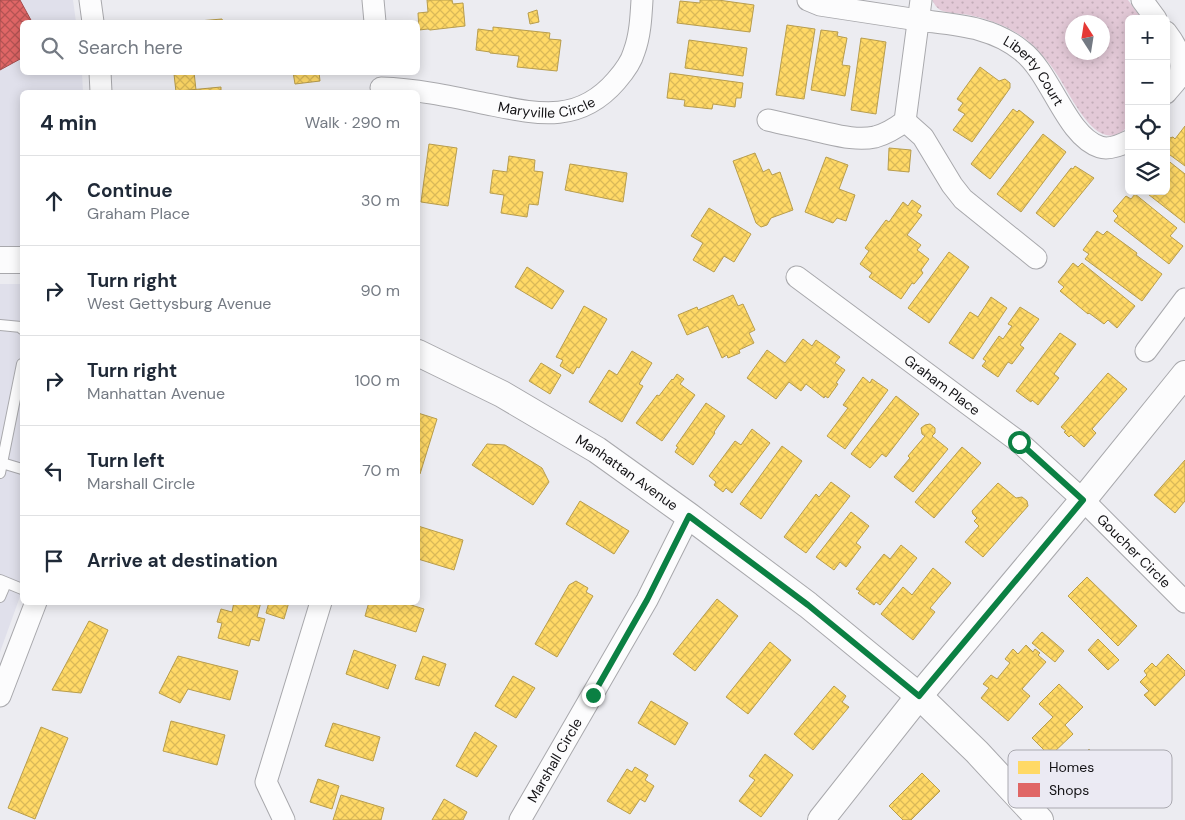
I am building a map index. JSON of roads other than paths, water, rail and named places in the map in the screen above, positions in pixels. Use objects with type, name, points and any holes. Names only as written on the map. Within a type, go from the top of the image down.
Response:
[{"type":"street","points":[[90,0],[93,20]]},
{"type":"street","points":[[373,0],[375,20]]},
{"type":"street","name":"Maryville Circle","points":[[420,92],[534,113],[554,113],[584,106],[609,89],[626,68],[634,54],[638,38],[642,0]]},
{"type":"street","name":"Liberty Court","points":[[808,0],[820,5],[920,10],[999,36],[1012,43],[1034,61],[1073,126],[1084,138],[1099,147],[1105,148],[1125,143]]},
{"type":"street","points":[[1142,0],[1153,15]]},
{"type":"street","points":[[768,120],[843,136],[863,138],[875,137],[897,127],[905,121],[920,10]]},
{"type":"street","points":[[1170,88],[1179,76],[1182,66],[1182,56],[1176,41]]},
{"type":"street","points":[[100,75],[101,90]]},
{"type":"street","name":"Maryville Circle","points":[[381,84],[407,90]]},
{"type":"street","points":[[905,121],[923,137],[944,173],[963,199],[1036,258]]},
{"type":"street","points":[[0,260],[20,260]]},
{"type":"street","name":"Graham Place","points":[[797,277],[1019,442],[1083,500]]},
{"type":"street","points":[[1146,351],[1185,299]]},
{"type":"street","name":"Manhattan Avenue","points":[[420,354],[502,394],[589,446],[689,516],[808,605],[919,696],[977,752],[1008,785]]},
{"type":"street","points":[[821,820],[919,696],[1083,500],[1185,374]]},
{"type":"street","name":"Goucher Circle","points":[[1083,500],[1185,602]]},
{"type":"street","name":"Marshall Circle","points":[[520,820],[647,600],[689,516]]},
{"type":"street","points":[[0,696],[35,605]]},
{"type":"street","points":[[284,820],[266,782],[320,605]]},
{"type":"street","name":"Manhattan Avenue","points":[[1029,808],[1040,820]]},
{"type":"lane","points":[[0,325],[20,326]]},
{"type":"lane","points":[[20,374],[1,468],[20,469]]},
{"type":"lane","points":[[0,597],[3,581],[20,587]]}]
